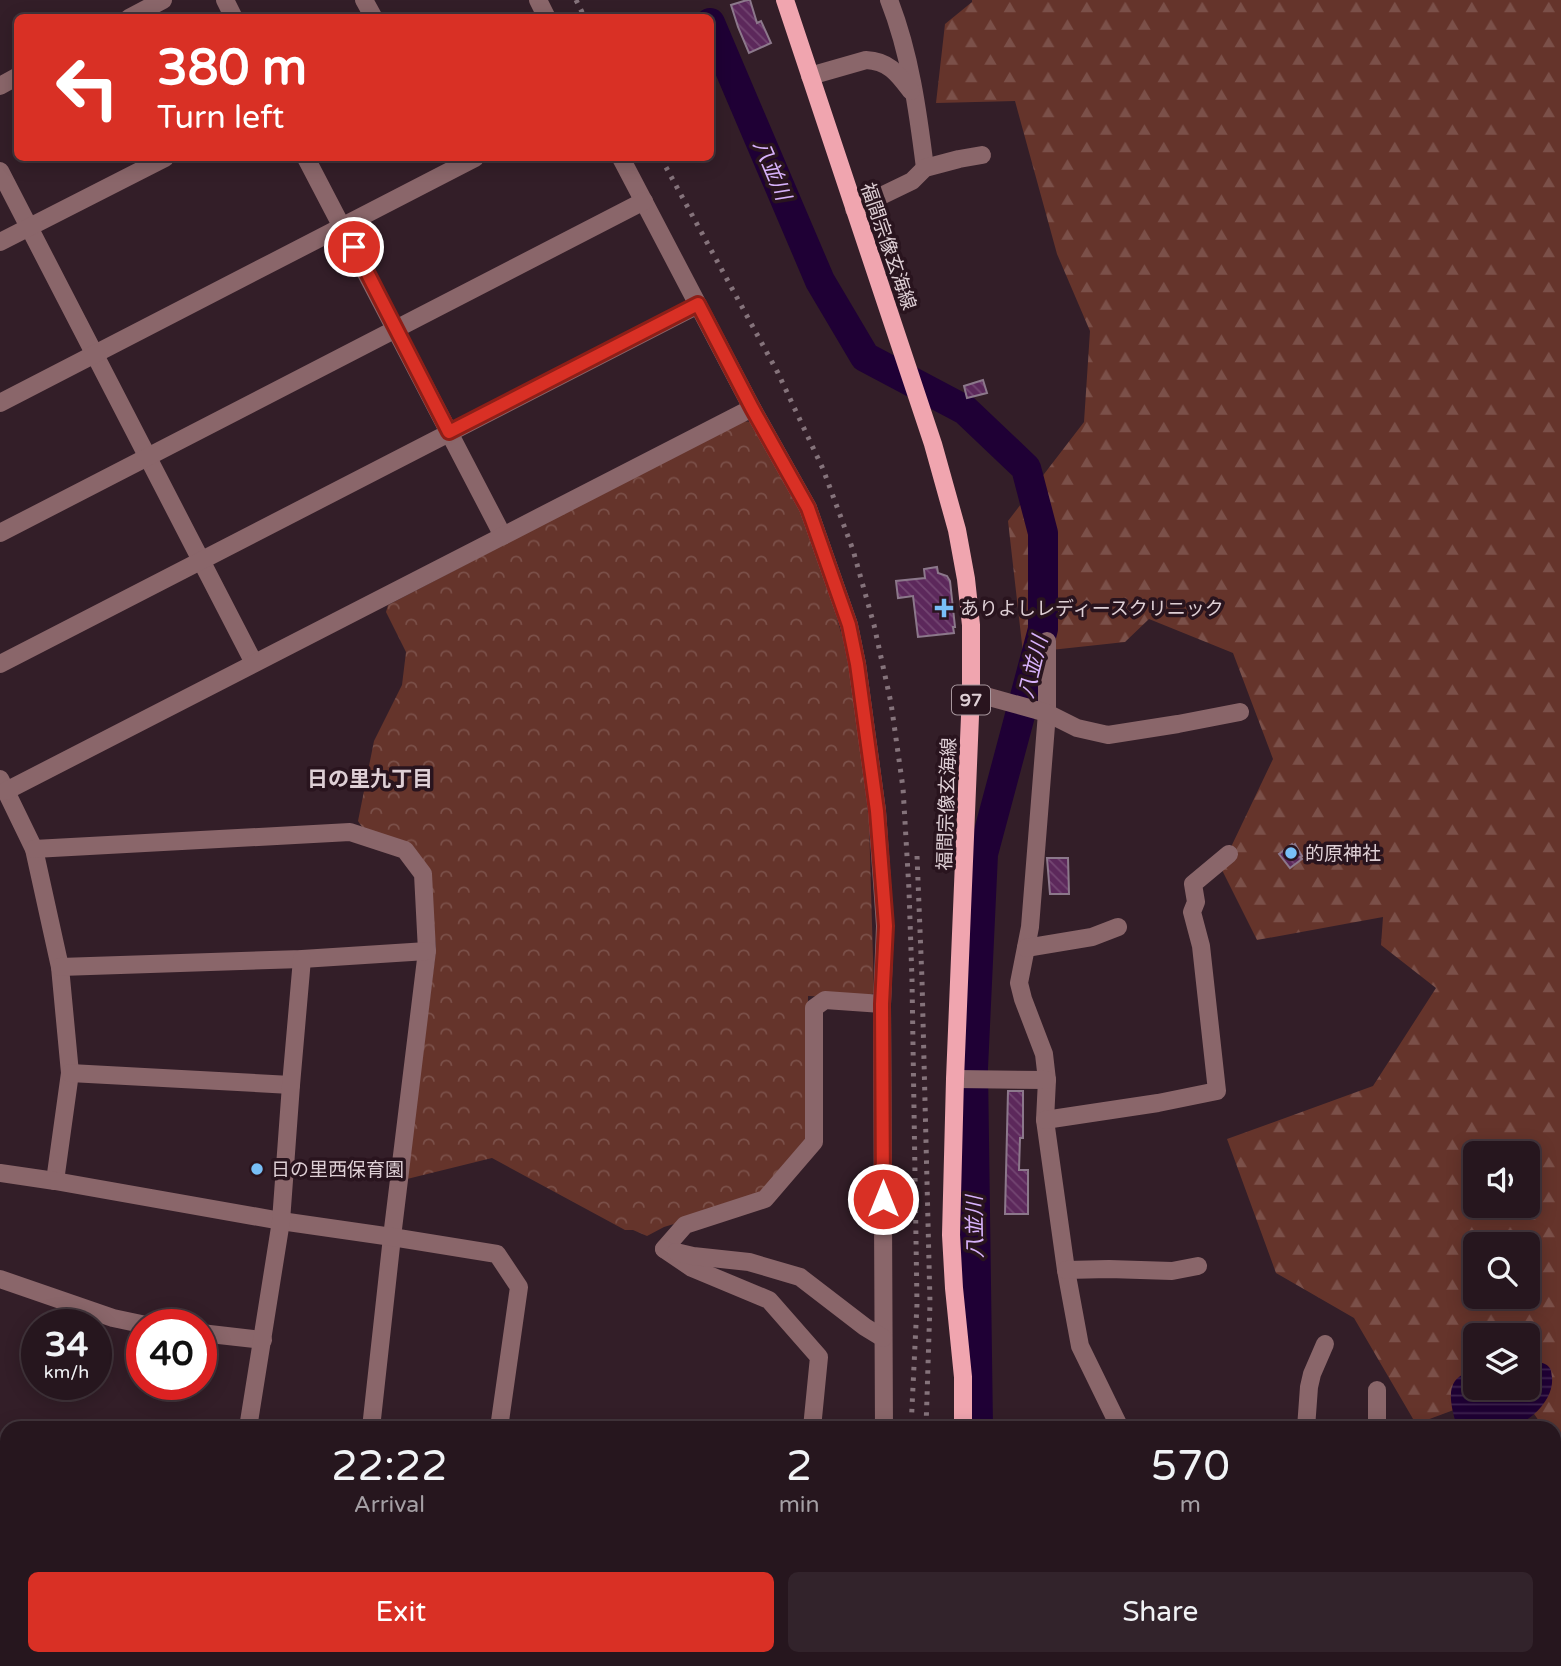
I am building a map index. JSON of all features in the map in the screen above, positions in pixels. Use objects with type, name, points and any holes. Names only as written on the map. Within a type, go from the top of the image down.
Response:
[{"type":"main road","name":"福間宗像玄海線","points":[[785,0],[933,444],[957,530],[966,579],[971,625],[971,692],[962,1080],[951,1235],[963,1377],[963,1421]]},
{"type":"street","points":[[137,14],[163,0]]},
{"type":"street","points":[[889,0],[916,98],[925,168]]},
{"type":"street","points":[[810,76],[874,60],[895,70],[916,98]]},
{"type":"street","points":[[854,209],[912,181],[925,168],[982,155]]},
{"type":"street","points":[[0,243],[159,161]]},
{"type":"street","points":[[308,161],[503,536]]},
{"type":"street","points":[[623,161],[752,408],[808,508],[849,625],[857,664],[877,811],[886,926],[882,1004],[884,1421]]},
{"type":"street","points":[[0,403],[343,226],[450,163]]},
{"type":"street","points":[[0,171],[254,663]]},
{"type":"street","points":[[0,533],[644,201]]},
{"type":"street","points":[[0,663],[698,304]]},
{"type":"street","points":[[55,1181],[70,1073],[60,967],[34,849],[3,785],[254,663],[752,408]]},
{"type":"street","points":[[1047,641],[1047,713],[1030,927],[1019,983],[1044,1054],[1047,1080],[1045,1120],[1066,1270],[1080,1346],[1117,1421]]},
{"type":"street","points":[[971,692],[1047,713],[1077,728],[1108,735],[1240,712]]},
{"type":"street","points":[[34,849],[350,832],[405,850],[423,874],[427,951],[372,1421]]},
{"type":"street","points":[[1045,1120],[1217,1091],[1200,939],[1192,912],[1196,902],[1193,884],[1229,854]]},
{"type":"street","points":[[1026,948],[1092,937],[1118,927]]},
{"type":"street","points":[[60,967],[302,959],[427,951]]},
{"type":"street","points":[[249,1421],[281,1221],[302,959]]},
{"type":"street","points":[[664,1249],[685,1225],[765,1199],[814,1142],[814,1008],[825,1000],[882,1004]]},
{"type":"street","points":[[70,1073],[291,1085]]},
{"type":"street","points":[[962,1080],[1047,1080]]},
{"type":"street","points":[[0,1173],[281,1221],[497,1254],[519,1287],[500,1421]]},
{"type":"street","points":[[664,1249],[693,1256],[749,1262],[800,1277],[864,1327],[883,1338]]},
{"type":"street","points":[[664,1249],[692,1268],[769,1300],[819,1357],[813,1421]]},
{"type":"street","points":[[1066,1270],[1172,1271],[1198,1266]]},
{"type":"street","points":[[0,1279],[126,1321]]},
{"type":"street","points":[[217,1334],[263,1340]]},
{"type":"street","points":[[1307,1421],[1312,1374],[1325,1344]]},
{"type":"street","points":[[1377,1390],[1377,1421]]},
{"type":"green space","points":[[972,0],[1561,0],[1561,1421],[1539,1421],[1524,1400],[1540,1400],[1540,1323],[1463,1323],[1463,1400],[1481,1400],[1424,1421],[1414,1421],[1354,1318],[1276,1273],[1227,1139],[1373,1086],[1436,988],[1381,945],[1383,917],[1257,940],[1221,868],[1273,759],[1233,653],[1149,619],[1125,642],[1023,653],[1008,521],[1084,422],[1090,331],[1057,254],[1015,101],[936,103],[945,24]]},
{"type":"green space","points":[[742,421],[752,422],[807,524],[842,636],[853,689],[869,821],[874,993],[864,998],[808,996],[808,1141],[753,1200],[664,1227],[647,1236],[633,1230],[625,1230],[492,1158],[407,1179],[436,949],[429,874],[362,827],[358,821],[374,741],[402,685],[406,652],[386,612],[388,605]]},
{"type":"shaded area","points":[[1540,1363],[1551,1369],[1552,1385],[1541,1407],[1523,1421],[1455,1421],[1451,1392],[1452,1386],[1462,1375],[1463,1400],[1540,1400]]},
{"type":"building","points":[[750,0],[757,23],[761,21],[771,43],[749,53],[731,5]]},
{"type":"building","points":[[983,380],[987,393],[967,398],[964,386]]},
{"type":"building","name":"ありよしレディースクリニック","points":[[937,567],[938,573],[947,576],[950,581],[954,633],[918,637],[913,596],[898,598],[896,581],[925,578],[924,569]]},
{"type":"building","name":"的原神社","points":[[1295,844],[1302,859],[1290,868],[1279,854]]},
{"type":"building","points":[[1047,858],[1068,858],[1069,894],[1050,894]]},
{"type":"building","points":[[1008,1091],[1023,1091],[1023,1138],[1020,1138],[1019,1170],[1028,1170],[1028,1214],[1005,1214]]},
{"type":"waterway","name":"八並川","points":[[714,32],[820,281],[865,357],[965,410],[1026,468],[1043,533],[1043,629],[983,854],[973,1068],[978,1421]]},
{"type":"railway","points":[[576,0],[583,14]]},
{"type":"railway","points":[[663,161],[778,373],[823,469],[853,550],[874,625],[891,703],[903,788],[912,980],[917,1304],[911,1421]]},
{"type":"railway","points":[[917,856],[930,1303],[926,1421]]},
{"type":"place","name":"ありよしレディースクリニック","points":[[944,608]]},
{"type":"place","name":"的原神社","points":[[1291,853]]},
{"type":"place","name":"日の里西保育園","points":[[257,1169]]},
{"type":"district","name":"日の里九丁目","points":[[370,779]]},
{"type":"route","points":[[354,247],[449,432],[698,304],[808,508],[849,625],[869,744],[886,926],[882,1004],[883,1199]]}]
